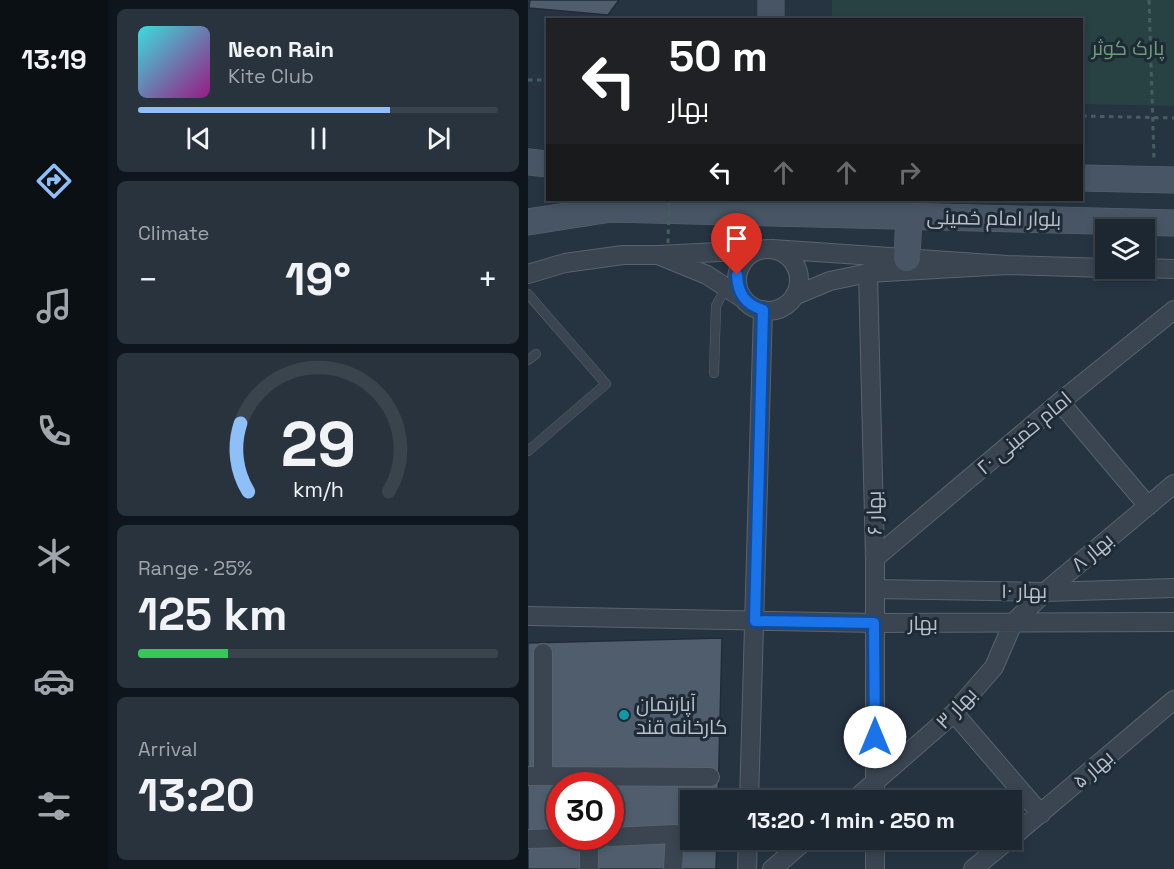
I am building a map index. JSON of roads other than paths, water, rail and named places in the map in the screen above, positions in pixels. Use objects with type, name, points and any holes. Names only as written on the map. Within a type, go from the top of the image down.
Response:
[{"type":"main road","points":[[771,0],[771,18]]},
{"type":"main road","points":[[528,162],[546,164]]},
{"type":"main road","points":[[1083,178],[1164,179]]},
{"type":"main road","name":"بلوار امام خمینی","points":[[528,222],[611,209],[1174,223]]},
{"type":"main road","points":[[907,258],[909,216]]},
{"type":"street","points":[[663,249],[726,287],[752,306],[763,310],[775,310],[786,305],[794,296],[798,284],[798,272],[793,261],[784,253],[766,249],[749,255],[741,264],[737,275],[737,287],[742,298]]},
{"type":"street","points":[[528,274],[565,262],[663,249],[766,249],[1007,265],[1095,268]]},
{"type":"street","points":[[794,296],[830,280],[868,273],[1007,265]]},
{"type":"street","points":[[1155,268],[1174,269]]},
{"type":"street","name":"بهار ۶","points":[[868,273],[875,558],[875,790]]},
{"type":"street","points":[[749,790],[763,310]]},
{"type":"street","name":"امام خمینی ۲۰","points":[[875,558],[1060,402],[1174,310]]},
{"type":"street","points":[[1060,402],[1148,506]]},
{"type":"street","name":"بهار ۸","points":[[1013,623],[1045,592],[1174,484]]},
{"type":"street","name":"بهار ۱۰","points":[[875,589],[1045,592],[1174,588]]},
{"type":"street","name":"بهار","points":[[528,616],[874,623],[1174,622]]},
{"type":"street","name":"بهار ۳","points":[[866,790],[954,713],[994,667],[1013,623]]},
{"type":"street","points":[[543,653],[535,776],[710,777]]},
{"type":"street","name":"بهار ۵","points":[[1022,829],[1174,699]]},
{"type":"street","points":[[954,713],[1041,814]]},
{"type":"street","points":[[624,836],[675,834],[673,869]]},
{"type":"street","points":[[528,839],[546,838]]},
{"type":"street","points":[[589,850],[589,869]]},
{"type":"street","points":[[747,869],[748,850]]},
{"type":"street","points":[[772,869],[794,850]]},
{"type":"street","points":[[875,850],[875,869]]},
{"type":"street","name":"بهار ۵","points":[[973,869],[996,850]]},
{"type":"lane","points":[[714,373],[716,306],[726,287]]},
{"type":"lane","points":[[528,294],[606,384],[528,451]]},
{"type":"place","name":"آپارتمان کارخانه قند","points":[[624,715]]},
{"type":"park label","name":"پارک کوثر","points":[[1128,48]]}]
